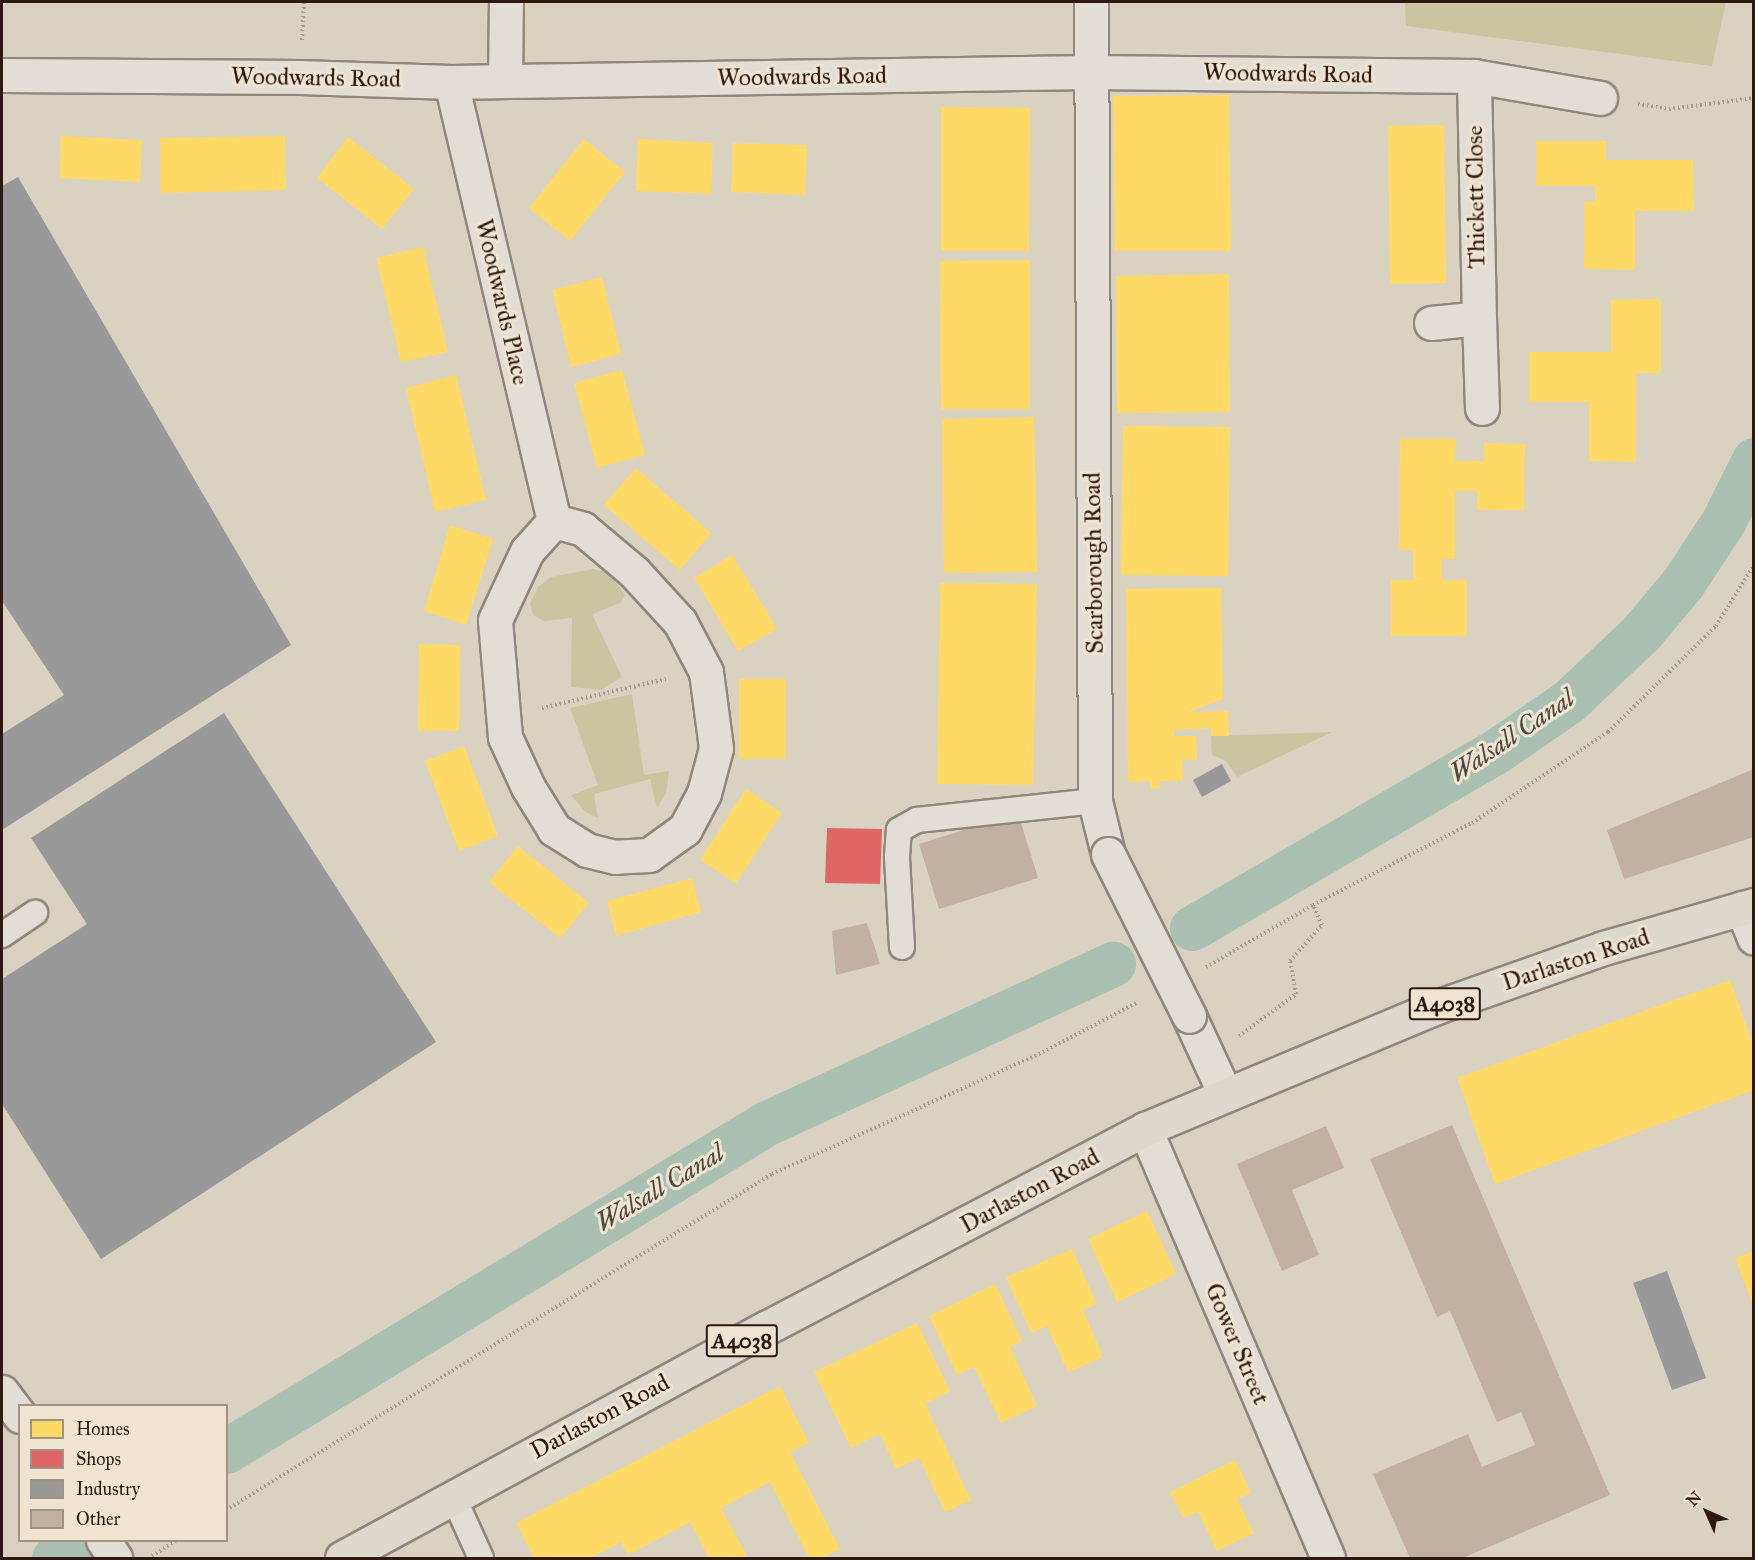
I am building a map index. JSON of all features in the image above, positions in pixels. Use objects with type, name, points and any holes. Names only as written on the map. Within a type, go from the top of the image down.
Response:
[{"type":"main road","name":"Darlaston Road","points":[[342,1558],[453,1496],[1145,1130],[1434,1008],[1603,948],[1748,906]]},
{"type":"street","points":[[505,81],[506,2]]},
{"type":"street","name":"Scarborough Road","points":[[1091,2],[1095,801],[1108,854],[1190,1016],[1226,1094]]},
{"type":"street","name":"Woodwards Road","points":[[2,75],[300,76],[451,82],[1091,72],[1474,76],[1600,98]]},
{"type":"street","name":"Thickett Close","points":[[1474,76],[1482,408]]},
{"type":"street","name":"Woodwards Place","points":[[451,82],[554,521]]},
{"type":"street","points":[[1431,323],[1479,318]]},
{"type":"street","points":[[554,521],[584,529],[634,572],[680,622],[705,669],[716,748],[704,793],[684,829],[649,855],[615,857],[587,850],[554,828],[528,787],[510,747],[504,717],[495,620],[527,551],[554,521]]},
{"type":"street","points":[[1748,906],[1754,939]]},
{"type":"street","name":"Gower Street","points":[[1145,1130],[1328,1558]]},
{"type":"street","points":[[2,1392],[18,1413]]},
{"type":"street","points":[[104,1542],[115,1558]]},
{"type":"lane","points":[[902,947],[897,857],[899,830],[917,820],[1095,801]]},
{"type":"lane","points":[[2,935],[35,913]]},
{"type":"lane","points":[[453,1496],[481,1558]]},
{"type":"path","points":[[1600,98],[1669,109],[1754,98]]},
{"type":"path","points":[[1198,971],[1313,905],[1472,823],[1608,732],[1716,626],[1754,565]]},
{"type":"path","points":[[504,717],[705,669]]},
{"type":"path","points":[[1210,1058],[1296,994],[1290,961],[1322,925],[1313,905]]},
{"type":"path","points":[[228,1508],[772,1174],[1043,1052],[1146,998]]},
{"type":"path","points":[[147,1558],[174,1542]]},
{"type":"shaded area","points":[[1405,2],[1726,2],[1712,66],[1406,26]]},
{"type":"shaded area","points":[[593,569],[608,572],[625,595],[620,603],[592,614],[622,677],[601,690],[571,687],[572,618],[544,621],[533,615],[530,603],[538,587],[551,577]]},
{"type":"shaded area","points":[[632,694],[644,775],[669,771],[666,793],[657,808],[650,779],[594,794],[598,818],[585,812],[571,795],[598,785],[570,708]]},
{"type":"shaded area","points":[[1332,732],[1237,777],[1226,761],[1212,755],[1211,736]]},
{"type":"building: Homes","points":[[1229,95],[1231,251],[1115,251],[1113,96]]},
{"type":"building: Homes","points":[[941,107],[1030,108],[1029,251],[941,251]]},
{"type":"building: Homes","points":[[1444,125],[1446,283],[1390,284],[1388,126]]},
{"type":"building: Homes","points":[[61,136],[142,140],[140,182],[59,178]]},
{"type":"building: Homes","points":[[285,136],[286,190],[160,193],[160,138]]},
{"type":"building: Homes","points":[[348,137],[414,189],[382,229],[317,178]]},
{"type":"building: Homes","points":[[584,139],[625,172],[570,241],[529,208]]},
{"type":"building: Homes","points":[[638,139],[713,143],[711,194],[636,191]]},
{"type":"building: Homes","points":[[1536,141],[1606,141],[1606,160],[1693,160],[1694,211],[1635,211],[1635,270],[1584,269],[1584,202],[1595,202],[1595,186],[1536,186]]},
{"type":"building: Homes","points":[[733,143],[807,145],[805,195],[731,192]]},
{"type":"building: Homes","points":[[423,247],[448,352],[401,362],[376,258]]},
{"type":"building: Homes","points":[[1030,260],[1030,409],[941,409],[940,261]]},
{"type":"building: Homes","points":[[1229,274],[1230,412],[1117,413],[1116,276]]},
{"type":"building: Homes","points":[[602,277],[621,354],[571,367],[552,290]]},
{"type":"building: Homes","points":[[1661,299],[1661,373],[1636,373],[1636,462],[1589,461],[1589,402],[1529,402],[1529,352],[1611,352],[1611,300]]},
{"type":"building: Homes","points":[[622,370],[645,455],[597,468],[574,383]]},
{"type":"building: Homes","points":[[456,375],[486,500],[435,512],[406,388]]},
{"type":"building: Homes","points":[[1034,417],[1037,572],[944,573],[942,419]]},
{"type":"building: Homes","points":[[1123,426],[1230,427],[1228,576],[1121,575]]},
{"type":"building: Homes","points":[[1400,439],[1456,439],[1455,461],[1484,461],[1484,443],[1525,444],[1524,510],[1477,510],[1477,491],[1455,491],[1455,559],[1442,559],[1442,580],[1467,580],[1467,636],[1391,636],[1391,580],[1413,580],[1413,550],[1399,550]]},
{"type":"building: Homes","points":[[636,468],[711,533],[680,570],[604,505]]},
{"type":"building: Homes","points":[[450,525],[493,539],[466,625],[424,611]]},
{"type":"building: Homes","points":[[732,555],[777,629],[738,651],[694,578]]},
{"type":"building: Homes","points":[[940,583],[1037,584],[1033,785],[937,784]]},
{"type":"building: Homes","points":[[1221,588],[1223,699],[1189,712],[1228,711],[1229,736],[1211,736],[1211,728],[1174,730],[1174,736],[1196,736],[1197,760],[1182,760],[1183,781],[1160,781],[1160,788],[1154,789],[1151,789],[1150,781],[1128,782],[1126,589]]},
{"type":"building: Homes","points":[[419,644],[460,645],[459,731],[418,731]]},
{"type":"building: Homes","points":[[739,679],[786,679],[786,759],[739,759]]},
{"type":"building: Homes","points":[[464,746],[498,836],[459,851],[425,761]]},
{"type":"building: Homes","points":[[746,789],[782,813],[736,883],[700,860]]},
{"type":"building: Homes","points":[[518,846],[589,903],[560,938],[489,882]]},
{"type":"building: Homes","points":[[692,878],[701,912],[616,936],[607,901]]},
{"type":"building: Homes","points":[[1730,980],[1754,1047],[1754,1090],[1495,1184],[1457,1078]]},
{"type":"building: Homes","points":[[1147,1211],[1176,1274],[1117,1302],[1088,1239]]},
{"type":"building: Homes","points":[[1072,1249],[1097,1304],[1083,1310],[1103,1357],[1068,1372],[1047,1326],[1031,1333],[1006,1277]]},
{"type":"building: Homes","points":[[1754,1251],[1754,1306],[1753,1306],[1735,1258]]},
{"type":"building: Homes","points":[[995,1284],[1022,1341],[1010,1347],[1037,1406],[1001,1423],[974,1367],[957,1375],[929,1316]]},
{"type":"building: Homes","points":[[917,1323],[950,1391],[925,1404],[971,1500],[945,1512],[919,1458],[896,1469],[880,1434],[851,1448],[814,1372]]},
{"type":"building: Homes","points":[[780,1386],[809,1443],[790,1452],[840,1549],[821,1558],[809,1558],[770,1482],[721,1508],[748,1558],[709,1558],[690,1522],[628,1555],[621,1542],[590,1558],[534,1558],[516,1523]]},
{"type":"building: Homes","points":[[1235,1460],[1251,1493],[1237,1499],[1254,1533],[1217,1551],[1198,1512],[1183,1518],[1170,1492]]},
{"type":"building: Shops","points":[[827,828],[882,829],[880,884],[825,883]]},
{"type":"building: Industry","points":[[18,177],[291,645],[2,830],[2,734],[64,695],[2,601],[2,186]]},
{"type":"building: Industry","points":[[224,713],[436,1042],[101,1259],[2,1104],[2,979],[87,924],[31,838]]},
{"type":"building: Industry","points":[[1222,764],[1231,781],[1202,797],[1193,780]]},
{"type":"building: Industry","points":[[1667,1271],[1706,1378],[1672,1390],[1633,1283]]},
{"type":"building: Other","points":[[1754,769],[1754,837],[1624,879],[1607,830]]},
{"type":"building: Other","points":[[1018,813],[1038,878],[939,909],[919,844]]},
{"type":"building: Other","points":[[867,923],[880,964],[836,975],[832,931]]},
{"type":"building: Other","points":[[1452,1125],[1610,1495],[1463,1558],[1410,1558],[1373,1474],[1468,1434],[1482,1467],[1535,1445],[1521,1412],[1497,1422],[1450,1311],[1437,1317],[1370,1159]]},
{"type":"building: Other","points":[[1326,1126],[1344,1168],[1292,1190],[1319,1255],[1282,1271],[1237,1164]]},
{"type":"waterway","name":"Walsall Canal","points":[[1192,928],[1498,750],[1569,701],[1641,633],[1683,583],[1724,520],[1754,460]]},
{"type":"waterway","name":"Walsall Canal","points":[[228,1450],[767,1123],[1113,964]]},
{"type":"waterway","name":"Walsall Canal","points":[[54,1558],[80,1542]]}]
